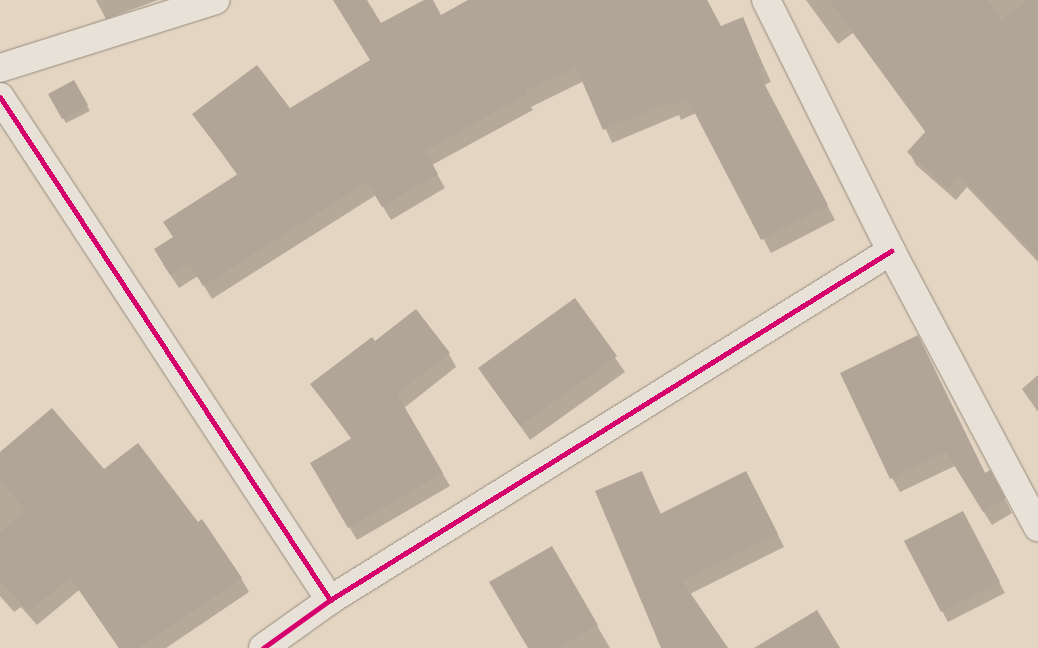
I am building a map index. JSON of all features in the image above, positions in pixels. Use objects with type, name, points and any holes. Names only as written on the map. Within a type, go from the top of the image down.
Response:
[{"type":"street","points":[[0,68],[216,0]]},
{"type":"street","points":[[766,0],[891,251],[1038,527]]},
{"type":"street","points":[[0,97],[330,600]]},
{"type":"street","points":[[263,648],[330,600],[891,251]]},
{"type":"building","points":[[333,0],[367,0],[381,23],[424,0],[433,0],[441,15],[468,0],[707,0],[721,26],[743,17],[764,68],[757,70],[828,205],[761,240],[688,100],[672,106],[670,102],[603,130],[576,67],[525,92],[526,95],[425,151],[438,174],[382,207],[367,182],[203,286],[189,263],[170,275],[154,249],[173,237],[163,222],[238,174],[192,114],[257,65],[290,108],[370,60]]},
{"type":"building","points":[[829,0],[988,0],[1001,20],[1028,0],[1038,0],[1038,258],[959,175],[948,188],[907,152],[926,131]]},
{"type":"building","points":[[74,80],[88,105],[62,119],[48,94]]},
{"type":"building","points":[[575,298],[617,356],[520,426],[478,368]]},
{"type":"building","points":[[416,309],[450,353],[397,394],[443,473],[348,528],[310,463],[352,438],[310,384],[372,337],[375,341]]},
{"type":"building","points":[[918,335],[985,473],[990,470],[1005,498],[983,512],[946,452],[890,479],[840,373]]},
{"type":"building","points":[[52,408],[104,469],[138,443],[198,522],[202,519],[242,578],[138,648],[119,648],[70,577],[29,612],[0,580],[0,532],[25,510],[0,480],[0,452]]},
{"type":"building","points":[[642,471],[660,514],[746,471],[778,534],[682,581],[728,648],[661,648],[595,491]]},
{"type":"building","points":[[963,511],[1000,582],[941,612],[904,541]]},
{"type":"building","points":[[552,546],[598,625],[557,648],[528,648],[489,582]]},
{"type":"building","points":[[817,610],[840,648],[754,648]]},
{"type":"cycle path","points":[[0,97],[330,600]]},
{"type":"cycle path","points":[[263,648],[330,600],[891,251]]}]
